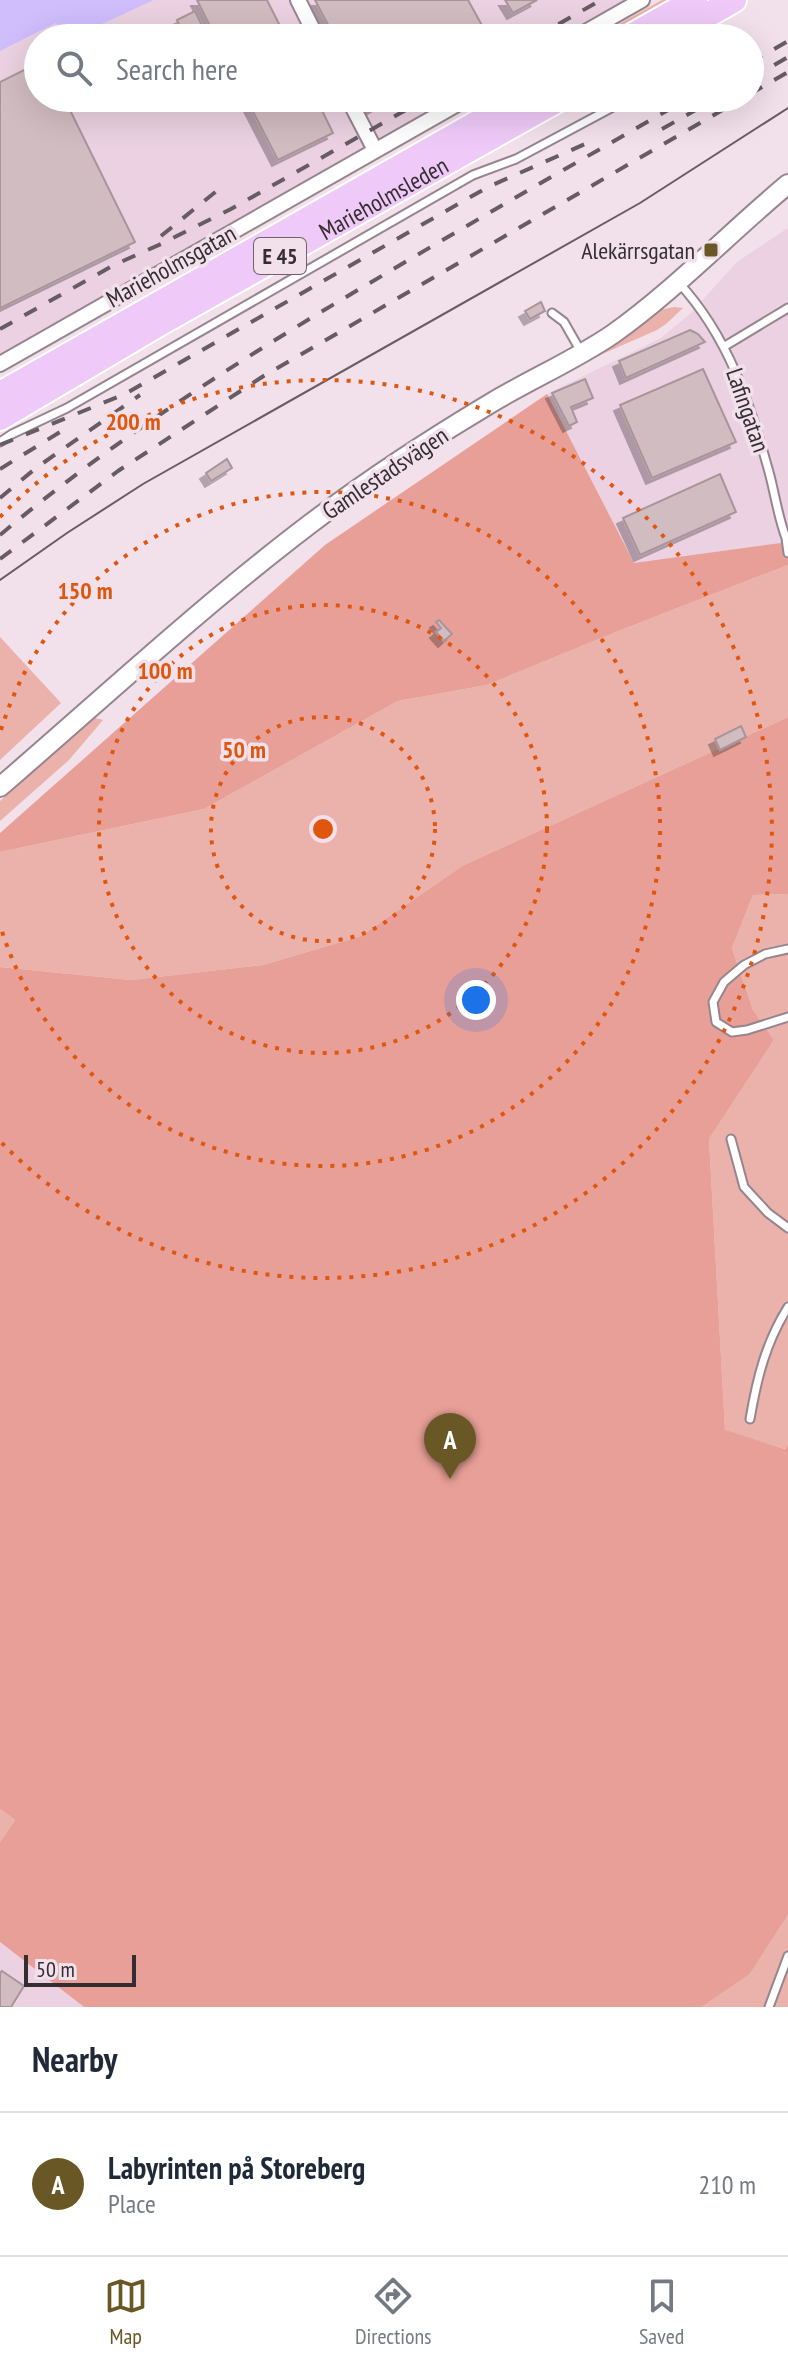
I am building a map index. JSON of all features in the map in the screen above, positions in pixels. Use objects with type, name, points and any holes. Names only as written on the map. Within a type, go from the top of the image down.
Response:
[{"type":"highway","points":[[653,24],[695,0]]},
{"type":"highway","points":[[692,24],[734,0]]},
{"type":"highway","name":"Marieholmsleden","points":[[0,394],[496,112]]},
{"type":"highway","name":"Marieholmsleden","points":[[0,418],[177,314],[536,112]]},
{"type":"street","points":[[298,0],[310,24]]},
{"type":"street","points":[[600,24],[642,0]]},
{"type":"street","points":[[355,112],[375,150]]},
{"type":"street","name":"Marieholmsgatan","points":[[0,364],[443,112]]},
{"type":"street","name":"Gamlestadsvägen","points":[[0,787],[226,592],[310,524],[396,462],[492,402],[611,335],[641,313],[788,184]]},
{"type":"lane","points":[[0,442],[67,408],[473,175],[516,159],[604,112]]},
{"type":"lane","name":"Lafingatan","points":[[678,281],[709,318],[741,382],[762,448],[788,553]]},
{"type":"lane","points":[[725,346],[788,308]]},
{"type":"lane","points":[[552,313],[564,322],[582,352]]},
{"type":"lane","points":[[788,949],[765,954],[744,965],[724,982],[713,1002],[716,1022],[732,1032],[788,1017]]},
{"type":"lane","points":[[731,1139],[744,1187],[768,1213],[788,1228]]},
{"type":"lane","points":[[750,1419],[762,1362],[773,1332],[788,1307]]},
{"type":"lane","points":[[769,2007],[788,1956]]},
{"type":"lane","points":[[777,1985],[788,1988]]},
{"type":"shaded area","points":[[0,0],[154,0],[102,24],[24,24],[24,39],[0,51]]},
{"type":"shaded area","points":[[154,0],[633,0],[590,24],[102,24]]},
{"type":"shaded area","points":[[662,0],[672,0],[630,24],[619,24]]},
{"type":"shaded area","points":[[24,39],[24,112],[433,112],[0,358],[0,51]]},
{"type":"shaded area","points":[[788,228],[788,542],[634,564],[547,394],[661,338],[690,314],[737,262]]},
{"type":"shaded area","points":[[683,308],[657,330],[591,359],[660,310]]},
{"type":"shaded area","points":[[547,394],[634,563],[788,542],[788,565],[487,685],[398,701],[204,809],[0,852],[0,833],[325,545]]},
{"type":"shaded area","points":[[788,565],[788,717],[462,866],[361,936],[263,965],[131,980],[0,967],[0,852],[204,809],[398,701],[487,685]]},
{"type":"shaded area","points":[[0,637],[61,703],[0,760]]},
{"type":"shaded area","points":[[788,717],[788,894],[753,895],[732,948],[753,1010],[774,1040],[709,1139],[725,1430],[785,1449],[788,1444],[788,1915],[750,1974],[702,2007],[84,2007],[0,1942],[0,1842],[15,1820],[0,1809],[0,967],[131,980],[263,965],[361,936],[462,866]]},
{"type":"shaded area","points":[[95,718],[103,720],[69,760],[0,821],[0,801]]},
{"type":"shaded area","points":[[788,894],[786,1449],[725,1431],[709,1139],[774,1040],[753,1010],[732,948],[753,895]]},
{"type":"shaded area","points":[[0,1809],[15,1820],[0,1842]]},
{"type":"shaded area","points":[[788,1915],[788,2007],[702,2007],[750,1974]]},
{"type":"shaded area","points":[[0,1942],[66,1993],[84,2007],[0,2007]]},
{"type":"building","points":[[197,0],[267,0],[279,24],[209,24]]},
{"type":"building","points":[[315,0],[468,0],[481,24],[328,24]]},
{"type":"building","points":[[505,0],[537,0],[513,13]]},
{"type":"building","points":[[195,11],[201,24],[179,24],[177,20]]},
{"type":"building","points":[[24,70],[24,112],[71,112],[135,242],[0,308],[0,82]]},
{"type":"building","points":[[253,112],[323,112],[333,133],[278,160]]},
{"type":"building","points":[[541,302],[545,311],[530,319],[525,311]]},
{"type":"building","points":[[690,330],[705,342],[626,378],[619,361]]},
{"type":"building","points":[[703,369],[736,442],[652,478],[620,405]]},
{"type":"building","points":[[585,379],[593,398],[571,407],[577,422],[569,426],[552,393]]},
{"type":"building","points":[[227,459],[232,468],[211,481],[206,473]]},
{"type":"building","points":[[720,474],[736,512],[640,555],[623,518]]},
{"type":"building","points":[[439,620],[452,634],[444,641],[436,632],[441,628],[436,622]]},
{"type":"building","points":[[741,726],[746,737],[720,750],[715,739]]},
{"type":"building","points":[[2,1971],[24,1986],[11,2007],[0,2007]]},
{"type":"tram line","points":[[0,580],[143,484],[640,203],[788,108]]},
{"type":"railway","points":[[559,24],[601,0]]},
{"type":"railway","points":[[764,55],[788,41]]},
{"type":"railway","points":[[764,71],[788,57]]},
{"type":"railway","points":[[764,86],[788,72]]},
{"type":"railway","points":[[0,329],[114,265],[231,209],[402,112]]},
{"type":"railway","points":[[0,535],[92,463],[236,364],[665,112]]},
{"type":"railway","points":[[662,129],[692,112]]},
{"type":"railway","points":[[0,559],[118,471],[262,377],[719,112]]},
{"type":"railway","points":[[0,445],[125,394],[488,187],[585,144]]},
{"type":"railway","points":[[161,236],[219,189]]},
{"type":"railway","points":[[0,498],[36,468],[140,395]]},
{"type":"railway","points":[[0,469],[65,429]]},
{"type":"place","name":"Alekärrsgatan","points":[[711,250]]},
{"type":"place","name":"Labyrinten på Storeberg","points":[[450,1479]]}]
